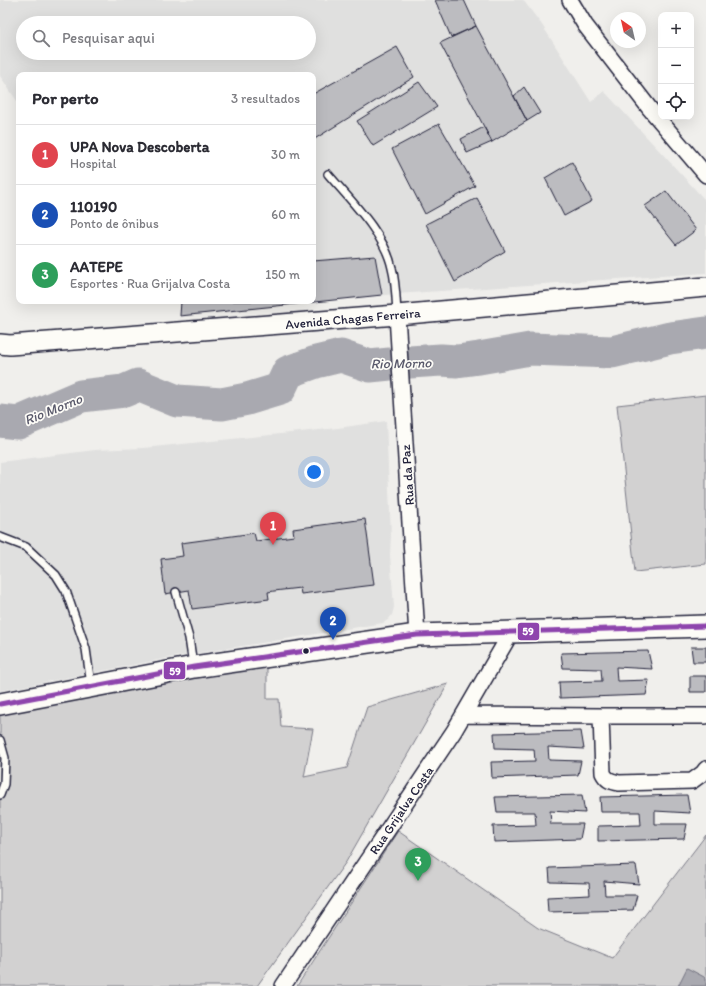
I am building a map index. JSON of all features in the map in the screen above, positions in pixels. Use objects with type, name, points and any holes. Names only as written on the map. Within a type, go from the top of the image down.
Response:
[{"type":"main road","points":[[0,704],[194,667],[417,635],[706,626]]},
{"type":"street","points":[[570,0],[585,25],[650,110],[706,175]]},
{"type":"street","name":"Avenida Chagas Ferreira","points":[[0,344],[10,345],[397,322],[706,287]]},
{"type":"street","name":"Rua da Paz","points":[[397,322],[417,635]]},
{"type":"street","name":"Rua Grijalva Costa","points":[[284,986],[464,715],[512,631]]},
{"type":"street","points":[[464,715],[706,716]]},
{"type":"street","points":[[601,716],[603,773],[606,778],[611,781],[619,783],[692,780],[703,773],[706,769]]},
{"type":"lane","points":[[328,174],[366,218],[387,254],[392,267],[396,294],[397,322]]},
{"type":"lane","points":[[0,537],[26,548],[56,575],[63,586],[86,649],[91,687]]},
{"type":"lane","points":[[176,592],[194,667]]},
{"type":"lane","points":[[0,740],[5,758],[4,784],[0,796]]},
{"type":"shaded area","points":[[0,0],[523,0],[542,25],[591,102],[604,91],[706,201],[706,273],[396,294],[316,302],[316,72],[16,72],[16,100],[0,76]]},
{"type":"shaded area","points":[[181,304],[298,304],[180,316]]},
{"type":"shaded area","points":[[706,395],[706,564],[635,572],[617,405]]},
{"type":"shaded area","points":[[386,421],[391,535],[390,555],[394,607],[392,615],[388,620],[383,623],[169,658],[0,691],[0,462],[95,450],[143,448],[338,428]]},
{"type":"shaded area","points":[[267,666],[267,699],[279,699],[281,727],[313,729],[304,777],[347,768],[367,707],[448,684],[346,862],[257,986],[0,986],[0,711]]},
{"type":"shaded area","points":[[398,831],[538,928],[612,958],[706,835],[706,986],[297,986]]},
{"type":"shaded area","points":[[687,968],[706,978],[706,986],[678,986]]},
{"type":"building","points":[[435,0],[464,0],[476,26],[451,37]]},
{"type":"building","points":[[476,26],[527,121],[492,142],[440,43]]},
{"type":"building","points":[[397,47],[414,77],[316,138],[316,92]]},
{"type":"building","points":[[419,82],[437,107],[373,146],[357,121]]},
{"type":"building","points":[[524,87],[540,113],[527,121],[514,96]]},
{"type":"building","points":[[439,124],[475,186],[425,214],[392,149]]},
{"type":"building","points":[[484,127],[492,142],[467,153],[461,139]]},
{"type":"building","points":[[572,162],[592,201],[564,216],[545,178]]},
{"type":"building","points":[[666,191],[696,230],[676,245],[645,206]]},
{"type":"building","points":[[477,198],[505,251],[455,282],[426,224]]},
{"type":"building","points":[[375,256],[382,295],[316,302],[316,261]]},
{"type":"building","points":[[181,304],[295,304],[180,316]]},
{"type":"building","points":[[365,519],[374,585],[301,594],[300,588],[274,591],[268,592],[269,599],[192,609],[189,590],[165,594],[161,559],[183,556],[181,543],[254,533],[256,541],[294,536],[293,529]]},
{"type":"building","points":[[691,647],[706,647],[706,662],[693,662]]},
{"type":"building","points":[[648,651],[652,669],[616,667],[617,681],[649,680],[646,695],[560,698],[559,682],[602,681],[601,669],[563,668],[561,653]]},
{"type":"building","points":[[690,676],[706,676],[706,692],[690,692]]},
{"type":"building","points":[[581,731],[584,749],[548,747],[549,760],[581,761],[578,775],[492,778],[491,762],[535,761],[534,749],[495,748],[494,733]]},
{"type":"building","points":[[582,795],[585,813],[550,811],[551,824],[583,824],[580,839],[494,842],[493,826],[536,825],[535,812],[497,812],[495,797]]},
{"type":"building","points":[[687,795],[690,813],[655,811],[655,824],[687,824],[684,839],[598,841],[598,826],[641,825],[640,812],[601,812],[600,797]]},
{"type":"building","points":[[636,865],[639,884],[604,881],[605,895],[637,895],[633,910],[548,912],[547,897],[590,895],[589,883],[550,882],[549,868]]},
{"type":"waterway","name":"Rio Morno","points":[[0,421],[18,423],[81,396],[124,391],[138,385],[177,401],[222,404],[247,399],[280,389],[288,372],[316,362],[341,356],[370,366],[441,360],[457,361],[530,349],[612,352],[670,338],[706,333]]},
{"type":"transit line","name":"59","points":[[0,704],[194,667],[417,635],[706,626]]},
{"type":"place","name":"UPA Nova Descoberta","points":[[273,545]]},
{"type":"place","name":"110190","points":[[333,640]]},
{"type":"place","name":"AATEPE","points":[[418,881]]}]
